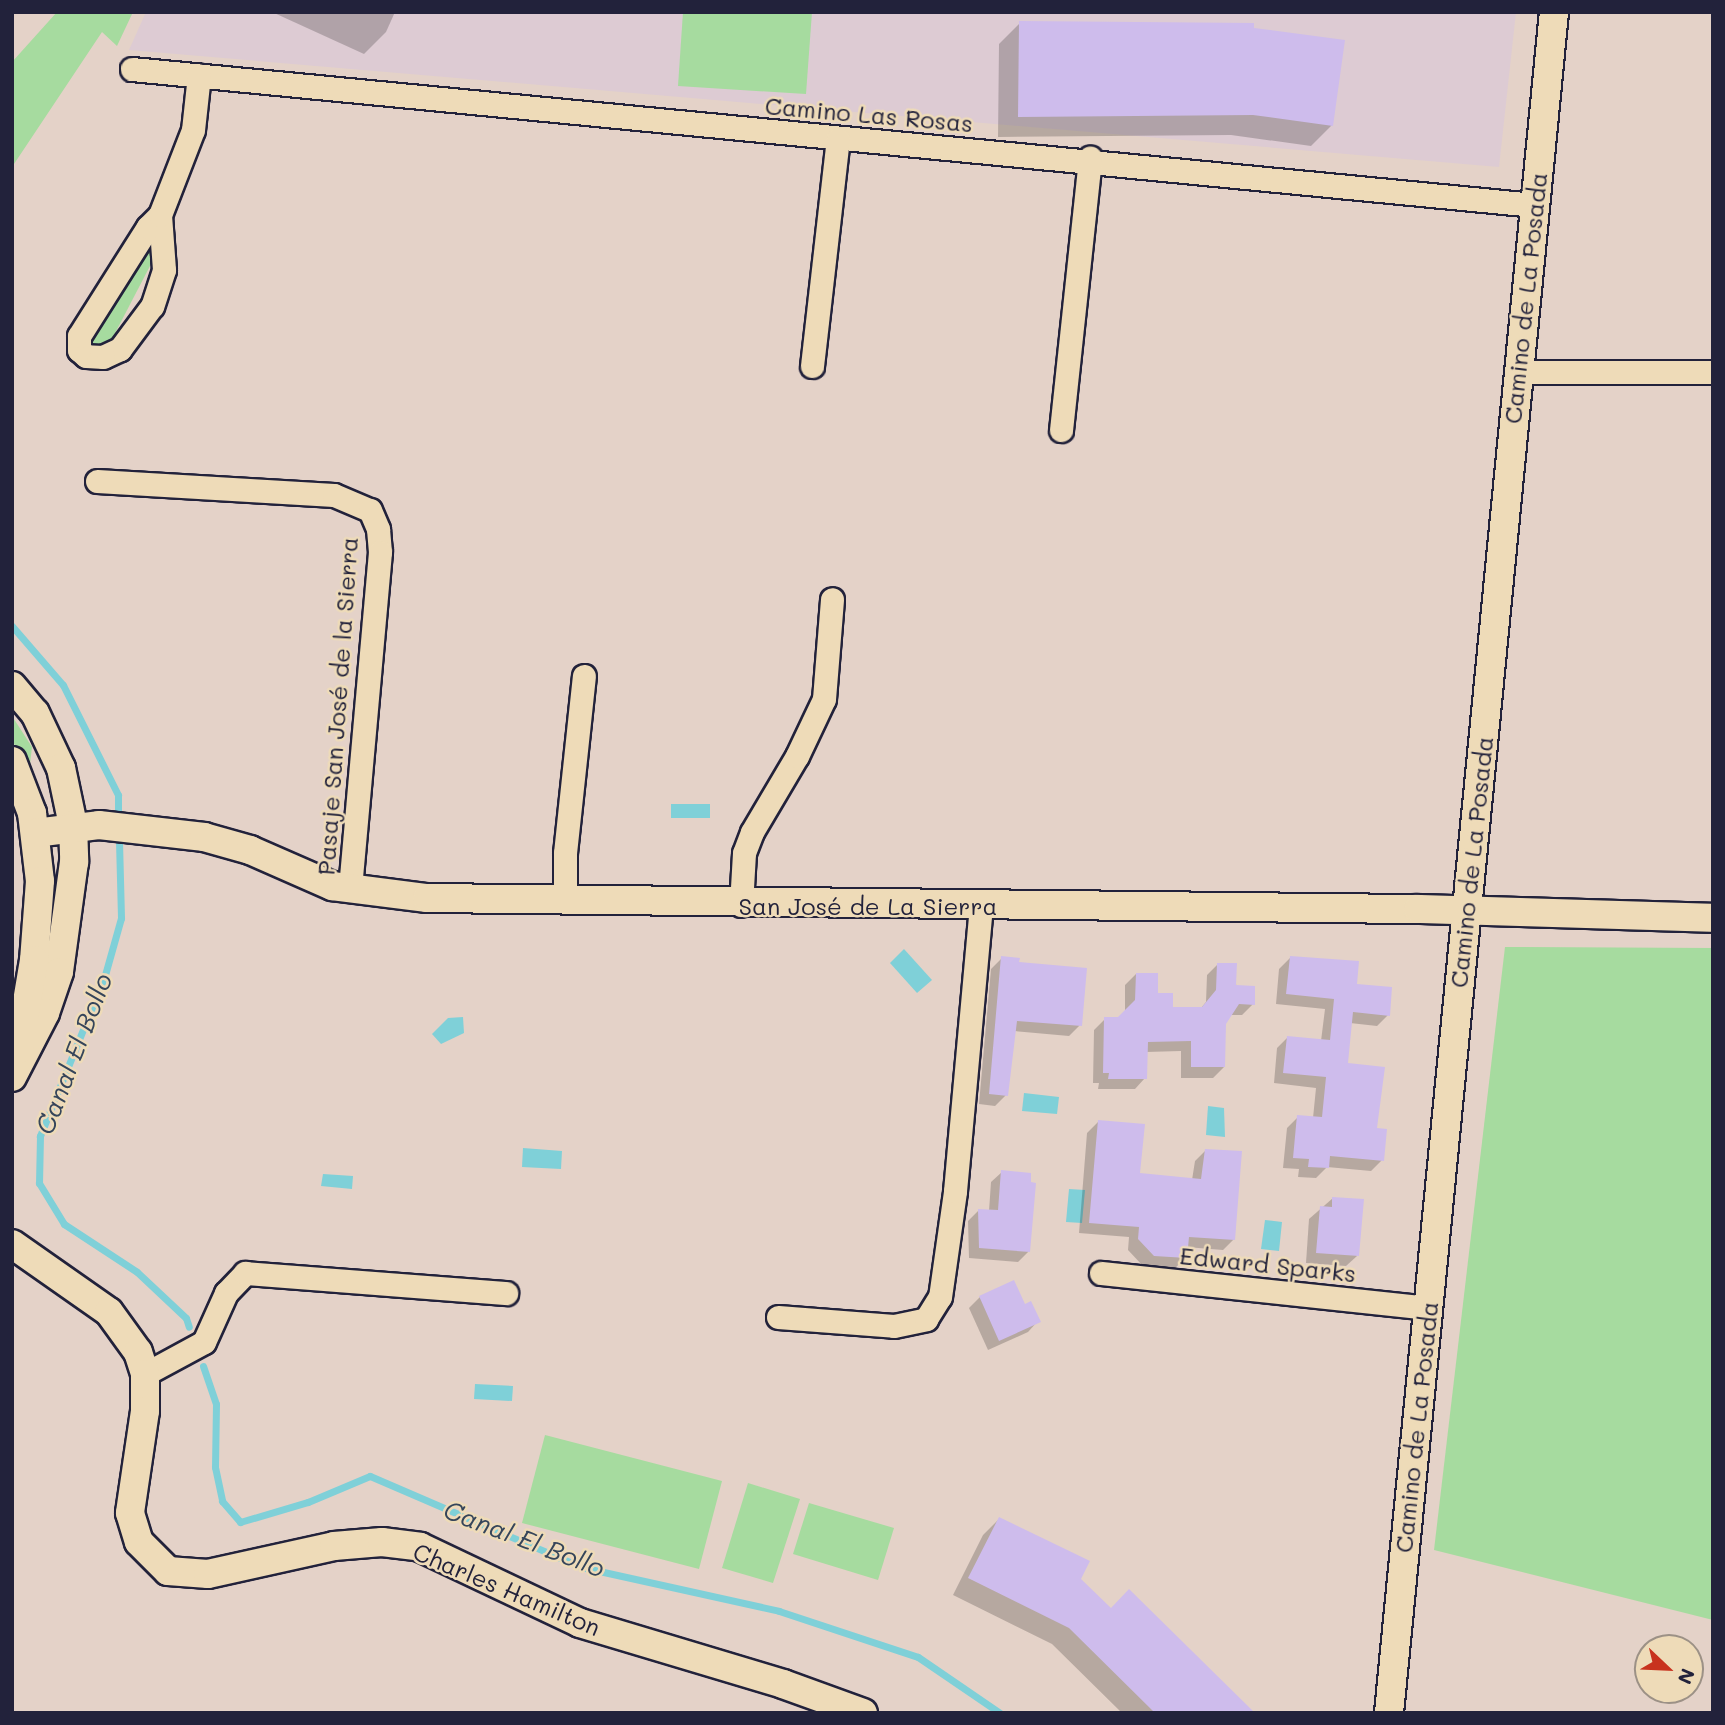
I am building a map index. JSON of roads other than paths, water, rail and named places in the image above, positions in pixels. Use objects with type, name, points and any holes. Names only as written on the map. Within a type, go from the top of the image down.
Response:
[{"type":"street","name":"Camino de La Posada","points":[[1389,1713],[1554,12]]},
{"type":"street","name":"Camino Las Rosas","points":[[132,69],[838,139],[1090,158],[1534,205]]},
{"type":"street","points":[[160,215],[164,270],[152,306],[120,349],[103,357],[86,356],[79,350],[79,336],[148,227],[160,215],[193,130],[199,75]]},
{"type":"street","points":[[812,366],[838,139]]},
{"type":"street","points":[[1060,430],[1090,158]]},
{"type":"street","points":[[1518,372],[1713,372]]},
{"type":"street","name":"Pasaje San José de la Sierra","points":[[97,481],[334,495],[370,510],[379,529],[380,552],[350,890]]},
{"type":"street","points":[[741,905],[744,853],[752,832],[797,756],[824,699],[832,599]]},
{"type":"street","points":[[565,901],[565,853],[584,676]]},
{"type":"street","points":[[12,686],[49,737],[61,768],[73,825],[74,862],[59,972],[46,1013],[15,1073]]},
{"type":"street","points":[[12,761],[36,833],[38,914],[15,1073]]},
{"type":"street","name":"San José de La Sierra","points":[[36,833],[73,825],[204,836],[250,850],[350,890],[427,898],[741,905],[1467,911],[1713,918]]},
{"type":"street","points":[[778,1317],[894,1326],[926,1319],[940,1297],[955,1191],[981,907]]},
{"type":"street","name":"Charles Hamilton","points":[[12,1244],[108,1312],[138,1352],[145,1374],[145,1411],[130,1513],[139,1542],[167,1571],[208,1574],[334,1546],[382,1542],[420,1547],[580,1623],[783,1684],[863,1713]]},
{"type":"street","points":[[145,1374],[204,1342],[226,1293],[245,1273],[506,1293]]},
{"type":"street","name":"Edward Sparks","points":[[1101,1273],[1429,1308]]},
{"type":"water","points":[[671,804],[710,804],[710,818],[671,818]]},
{"type":"water","points":[[904,949],[932,980],[917,993],[890,963]]},
{"type":"water","points":[[463,1017],[464,1033],[441,1044],[432,1034],[448,1018]]},
{"type":"water","points":[[1024,1093],[1059,1097],[1057,1114],[1022,1111]]},
{"type":"water","points":[[1208,1106],[1224,1108],[1225,1137],[1206,1135]]},
{"type":"water","points":[[523,1148],[562,1151],[561,1169],[522,1167]]},
{"type":"water","points":[[323,1174],[353,1176],[352,1189],[321,1186]]},
{"type":"water","points":[[1069,1189],[1085,1190],[1082,1223],[1066,1222]]},
{"type":"water","points":[[1265,1220],[1282,1222],[1279,1251],[1261,1249]]},
{"type":"water","points":[[475,1384],[513,1386],[512,1401],[474,1399]]},
{"type":"waterway","name":"Canal El Bollo","points":[[12,626],[63,685],[118,795],[118,811]]},
{"type":"waterway","name":"Canal El Bollo","points":[[119,841],[121,918],[105,975],[40,1136],[39,1183],[64,1224],[137,1272],[186,1318],[189,1327]]},
{"type":"waterway","name":"Canal El Bollo","points":[[203,1366],[216,1404],[215,1467],[222,1501],[240,1522],[308,1502],[370,1476],[581,1567],[779,1611],[918,1657],[1000,1713]]}]
